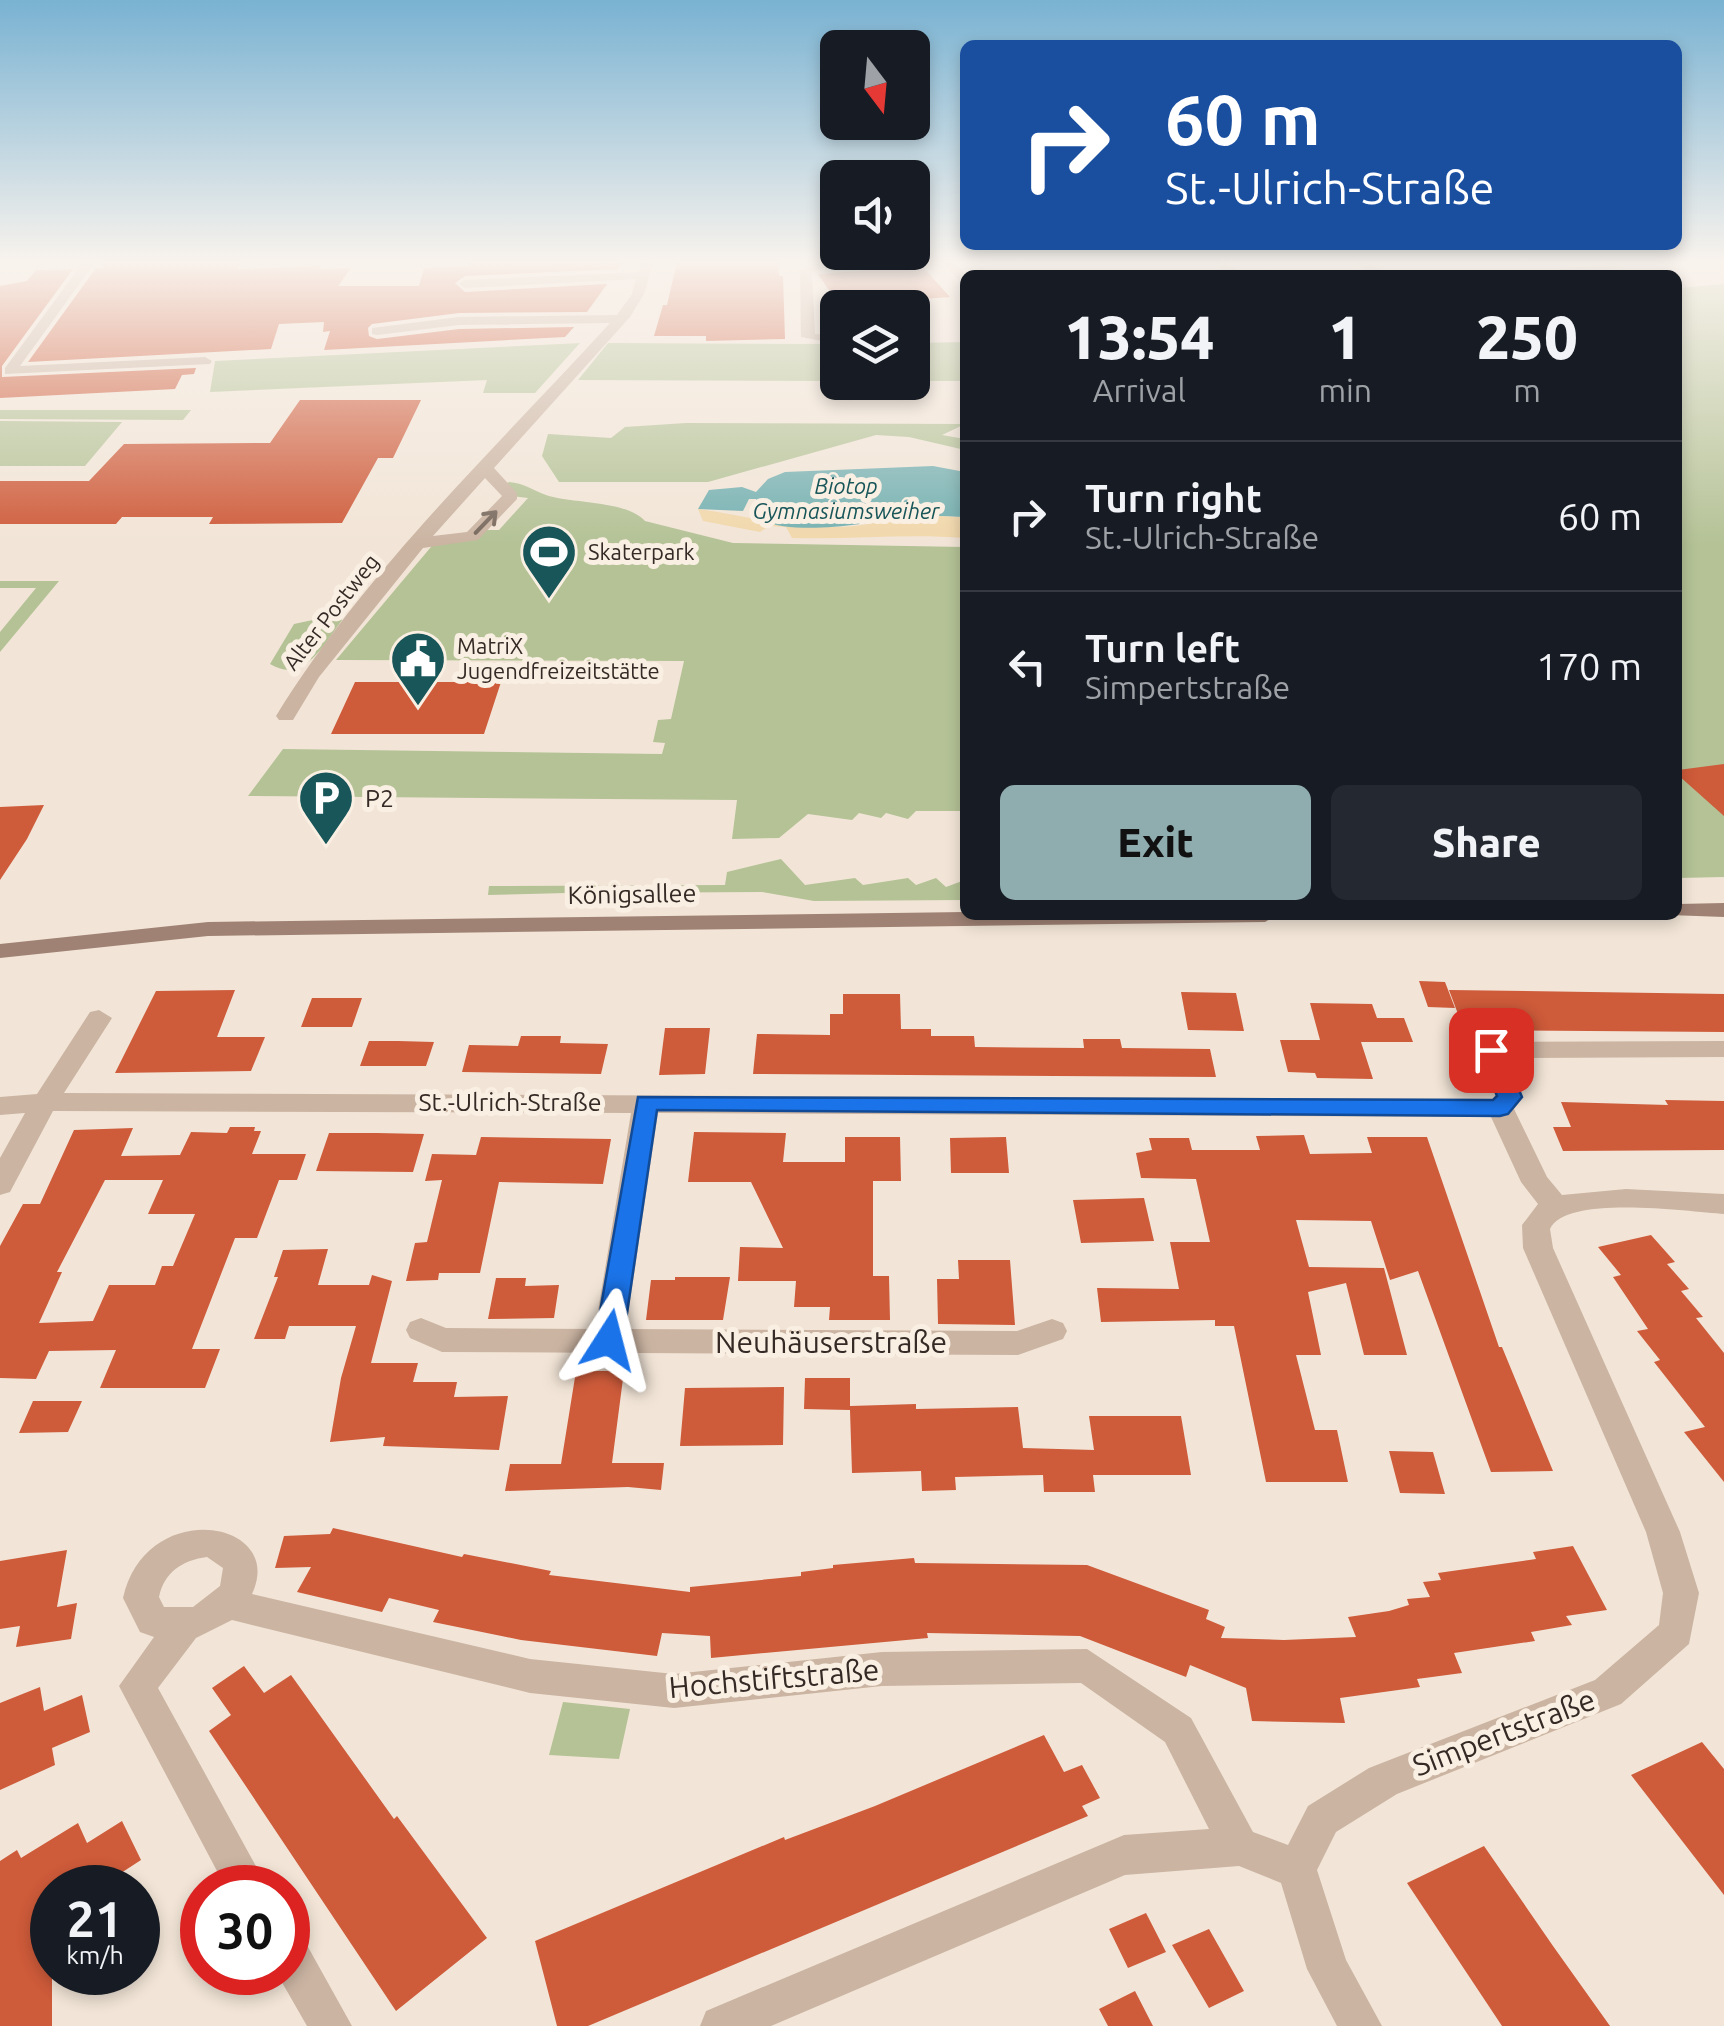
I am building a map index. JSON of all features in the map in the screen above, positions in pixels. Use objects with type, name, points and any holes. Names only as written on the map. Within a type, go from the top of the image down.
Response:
[{"type":"street","points":[[21,356],[10,371],[205,360]]},
{"type":"street","name":"Alter Postweg","points":[[286,716],[361,608],[588,356]]},
{"type":"street","points":[[420,543],[472,536],[511,496],[486,470]]},
{"type":"street","points":[[1682,910],[1724,910]]},
{"type":"street","name":"Königsallee","points":[[0,951],[208,929],[960,919]]},
{"type":"street","points":[[0,1185],[99,1018]]},
{"type":"street","points":[[1724,1049],[1491,1050],[1510,1097],[1500,1108],[1534,1182],[1554,1205],[1587,1199],[1724,1204]]},
{"type":"street","name":"St.-Ulrich-Straße","points":[[0,1106],[46,1102],[646,1102],[1500,1108]]},
{"type":"street","points":[[609,1340],[646,1102]]},
{"type":"street","name":"Simpertstraße","points":[[1298,1869],[1322,1819],[1383,1781],[1608,1692],[1676,1634],[1681,1593],[1663,1532],[1534,1235],[1539,1218],[1554,1205]]},
{"type":"street","name":"Neuhäuserstraße","points":[[422,1330],[442,1340],[1018,1343],[1052,1330]]},
{"type":"street","points":[[210,1542],[234,1553],[242,1576],[229,1604],[200,1623],[183,1627],[153,1621],[140,1598],[150,1570],[177,1548],[210,1542]]},
{"type":"street","name":"Hochstiftstraße","points":[[229,1604],[530,1676],[674,1692],[882,1669],[1087,1666],[1178,1730],[1239,1846]]},
{"type":"street","points":[[183,1627],[137,1686],[235,1865]]},
{"type":"street","points":[[721,2026],[1124,1854],[1239,1846],[1298,1869],[1328,1969],[1361,2026]]},
{"type":"street","points":[[310,1989],[332,2026]]},
{"type":"green space","points":[[326,356],[569,356],[535,393],[483,393],[487,380],[210,392],[215,361]]},
{"type":"green space","points":[[598,356],[820,356],[820,381],[578,380]]},
{"type":"green space","points":[[930,356],[960,356],[960,381],[930,381]]},
{"type":"green space","points":[[1682,356],[1724,356],[1724,877],[1682,878]]},
{"type":"green space","points":[[0,410],[191,410],[183,420],[0,419]]},
{"type":"green space","points":[[0,421],[122,422],[85,466],[0,466]]},
{"type":"green space","points":[[686,423],[960,424],[942,435],[960,438],[960,449],[909,437],[876,435],[708,482],[559,482],[542,456],[548,434],[611,438],[625,427]]},
{"type":"green space","points":[[509,482],[557,498],[625,509],[645,521],[733,543],[960,547],[960,811],[916,811],[908,819],[886,813],[881,818],[859,813],[852,820],[808,814],[779,838],[732,839],[737,800],[248,796],[283,749],[662,754],[665,743],[653,742],[658,720],[671,719],[684,661],[336,660],[441,535],[482,536],[481,530],[499,530],[528,498],[511,496],[502,486]]},
{"type":"green space","points":[[0,581],[59,581],[0,652],[0,632],[36,588],[0,588]]},
{"type":"green space","points":[[341,614],[342,620],[328,640],[303,665],[282,669],[270,664],[294,624]]},
{"type":"green space","points":[[781,859],[805,885],[855,878],[863,885],[908,878],[916,885],[936,878],[946,887],[960,882],[960,900],[814,901],[762,892],[597,893],[589,888],[571,888],[567,893],[488,895],[489,886],[725,885],[727,872]]},
{"type":"green space","points":[[563,1702],[630,1709],[619,1759],[549,1755]]},
{"type":"sand","points":[[698,509],[830,527],[915,516],[960,517],[960,538],[792,538],[786,527],[769,526],[760,532],[703,521]]},
{"type":"water","name":"Biotop Gymnasiumsweiher","points":[[933,466],[960,471],[960,517],[917,516],[807,528],[788,527],[756,517],[756,499],[749,499],[743,511],[698,509],[709,490],[742,487],[756,492],[768,479],[785,472]]},
{"type":"building","points":[[0,356],[10,356],[2,366],[2,377],[196,368],[194,374],[182,375],[175,389],[0,398]]},
{"type":"building","points":[[33,356],[149,356],[28,362]]},
{"type":"building","points":[[300,400],[421,400],[393,458],[378,458],[342,523],[209,524],[213,517],[122,517],[116,524],[0,524],[0,481],[89,481],[124,444],[270,443]]},
{"type":"building","name":"MatriX Jugendfreizeitstätte","points":[[355,682],[501,682],[484,734],[331,734]]},
{"type":"building","points":[[1724,764],[1724,816],[1682,779],[1682,769]]},
{"type":"building","points":[[44,805],[27,839],[0,880],[0,807]]},
{"type":"building","points":[[1419,981],[1445,982],[1455,1008],[1428,1007]]},
{"type":"building","points":[[235,990],[217,1037],[265,1037],[251,1071],[115,1073],[156,991]]},
{"type":"building","points":[[1449,990],[1724,994],[1724,1032],[1464,1030]]},
{"type":"building","points":[[1181,992],[1236,993],[1244,1031],[1188,1030]]},
{"type":"building","points":[[843,994],[900,994],[901,1029],[931,1029],[931,1036],[974,1036],[975,1047],[1084,1048],[1083,1039],[1120,1039],[1122,1048],[1210,1049],[1216,1077],[753,1074],[757,1034],[830,1035],[830,1014],[843,1014]]},
{"type":"building","points":[[312,998],[362,998],[352,1027],[301,1027]]},
{"type":"building","points":[[1310,1003],[1372,1004],[1377,1018],[1404,1018],[1413,1042],[1361,1042],[1373,1079],[1317,1078],[1315,1073],[1288,1072],[1280,1040],[1320,1040]]},
{"type":"building","points":[[665,1028],[710,1028],[705,1074],[659,1075]]},
{"type":"building","points":[[521,1036],[561,1036],[560,1043],[608,1044],[601,1074],[462,1072],[469,1045],[518,1046]]},
{"type":"building","points":[[369,1041],[434,1042],[426,1066],[360,1066]]},
{"type":"building","points":[[1665,1100],[1724,1101],[1724,1150],[1563,1151],[1553,1127],[1571,1127],[1561,1102],[1668,1105]]},
{"type":"building","points":[[230,1127],[255,1127],[254,1131],[261,1131],[252,1154],[306,1154],[297,1180],[279,1180],[257,1238],[235,1238],[192,1349],[220,1349],[205,1388],[100,1388],[116,1350],[49,1351],[36,1379],[0,1378],[0,1246],[23,1204],[40,1204],[74,1130],[133,1128],[121,1156],[180,1155],[191,1132],[227,1133]],"holes":[[[105,1180],[163,1180],[148,1214],[195,1214],[173,1266],[162,1266],[155,1285],[109,1285],[93,1321],[39,1323],[62,1272],[57,1272]]]},
{"type":"building","points":[[694,1132],[786,1133],[783,1162],[845,1162],[845,1137],[900,1137],[901,1181],[873,1181],[873,1276],[889,1276],[890,1320],[829,1320],[830,1307],[794,1307],[796,1281],[738,1281],[740,1247],[783,1248],[751,1182],[688,1182]]},
{"type":"building","points":[[329,1133],[424,1134],[413,1172],[316,1171]]},
{"type":"building","points":[[1304,1135],[1310,1154],[1372,1153],[1367,1137],[1427,1137],[1499,1347],[1553,1471],[1491,1472],[1418,1271],[1390,1280],[1371,1221],[1296,1220],[1309,1267],[1384,1268],[1407,1355],[1364,1355],[1346,1283],[1308,1292],[1321,1355],[1296,1355],[1315,1430],[1337,1430],[1348,1482],[1266,1482],[1234,1326],[1215,1326],[1215,1320],[1101,1322],[1097,1288],[1179,1289],[1170,1242],[1210,1242],[1196,1179],[1141,1178],[1136,1153],[1152,1150],[1149,1138],[1189,1138],[1192,1150],[1260,1150],[1256,1136]]},
{"type":"building","points":[[481,1137],[611,1139],[603,1184],[499,1182],[480,1273],[439,1273],[438,1280],[406,1281],[415,1243],[427,1242],[442,1180],[425,1181],[432,1154],[476,1155]]},
{"type":"building","points":[[1006,1137],[1009,1173],[951,1173],[950,1138]]},
{"type":"building","points":[[1144,1198],[1154,1241],[1081,1243],[1073,1200]]},
{"type":"building","points":[[1651,1235],[1675,1262],[1667,1264],[1689,1289],[1681,1291],[1703,1317],[1696,1318],[1724,1353],[1724,1482],[1684,1432],[1705,1427],[1654,1362],[1660,1360],[1637,1331],[1648,1329],[1613,1277],[1621,1275],[1598,1247]]},
{"type":"building","points":[[328,1249],[318,1285],[369,1285],[372,1275],[392,1281],[371,1363],[418,1363],[413,1382],[457,1382],[454,1397],[508,1396],[499,1450],[383,1446],[385,1437],[330,1442],[341,1378],[356,1326],[289,1326],[285,1339],[254,1339],[278,1277],[274,1277],[283,1250]]},
{"type":"building","points":[[958,1260],[1010,1260],[1015,1325],[938,1324],[937,1279],[959,1279]]},
{"type":"building","points":[[730,1277],[723,1320],[646,1320],[651,1280]]},
{"type":"building","points":[[496,1278],[526,1278],[525,1286],[559,1285],[554,1318],[488,1319]]},
{"type":"building","points":[[576,1371],[624,1371],[612,1463],[664,1463],[661,1490],[628,1487],[505,1491],[510,1464],[561,1464]]},
{"type":"building","points":[[805,1378],[850,1378],[850,1406],[1018,1407],[1023,1448],[1094,1450],[1089,1416],[1181,1416],[1191,1475],[1093,1475],[1095,1492],[1044,1492],[1043,1475],[955,1477],[956,1490],[922,1491],[921,1471],[852,1473],[850,1410],[804,1409]]},
{"type":"building","points":[[784,1387],[783,1445],[680,1446],[685,1388]]},
{"type":"building","points":[[33,1401],[82,1401],[68,1432],[19,1433]]},
{"type":"building","points":[[1389,1451],[1433,1452],[1445,1494],[1400,1493]]},
{"type":"building","points":[[333,1528],[462,1557],[464,1554],[551,1571],[549,1575],[690,1592],[690,1587],[801,1576],[801,1572],[833,1565],[914,1558],[915,1563],[1087,1565],[1209,1610],[1206,1619],[1225,1627],[1221,1638],[1284,1640],[1356,1637],[1348,1617],[1389,1611],[1409,1605],[1407,1599],[1430,1597],[1423,1582],[1441,1580],[1438,1573],[1536,1559],[1533,1552],[1573,1546],[1607,1610],[1566,1616],[1572,1625],[1531,1632],[1535,1641],[1454,1653],[1462,1673],[1417,1679],[1420,1687],[1340,1698],[1345,1723],[1252,1721],[1246,1688],[1190,1665],[1186,1677],[1080,1636],[927,1633],[928,1638],[711,1658],[710,1636],[662,1633],[657,1656],[521,1640],[433,1622],[439,1610],[389,1598],[382,1612],[297,1592],[311,1567],[275,1568],[284,1536],[330,1534]]},
{"type":"building","points":[[67,1550],[57,1607],[77,1603],[71,1639],[16,1647],[20,1626],[0,1629],[0,1561]]},
{"type":"building","points":[[244,1666],[264,1693],[291,1675],[394,1819],[397,1816],[487,1938],[396,2011],[310,1882],[310,1865],[298,1865],[209,1731],[231,1715],[212,1688]]},
{"type":"building","points":[[40,1687],[44,1711],[82,1695],[90,1732],[52,1748],[55,1765],[0,1790],[0,1703]]},
{"type":"building","points":[[1044,1735],[1064,1772],[1082,1765],[1100,1798],[1082,1806],[1088,1816],[588,2026],[557,2026],[535,1941]]},
{"type":"building","points":[[1702,1742],[1724,1769],[1724,1895],[1631,1775]]},
{"type":"building","points":[[122,1821],[141,1860],[133,1865],[30,1865],[30,1995],[52,1995],[52,2026],[0,2026],[0,1861],[17,1850],[21,1858],[78,1823],[87,1843]]},
{"type":"building","points":[[1484,1846],[1610,2026],[1502,2026],[1407,1883]]},
{"type":"building","points":[[1146,1913],[1166,1952],[1128,1968],[1109,1929]]},
{"type":"building","points":[[1209,1929],[1244,1991],[1209,2008],[1172,1945]]},
{"type":"building","points":[[1135,1991],[1153,2026],[1108,2026],[1099,2009]]},
{"type":"place","name":"Skaterpark","points":[[549,601]]},
{"type":"place","name":"MatriX Jugendfreizeitstätte","points":[[418,708]]},
{"type":"place","name":"P2","points":[[326,847]]},
{"type":"route","points":[[609,1340],[646,1102],[1500,1108],[1510,1097],[1491,1050]]}]
